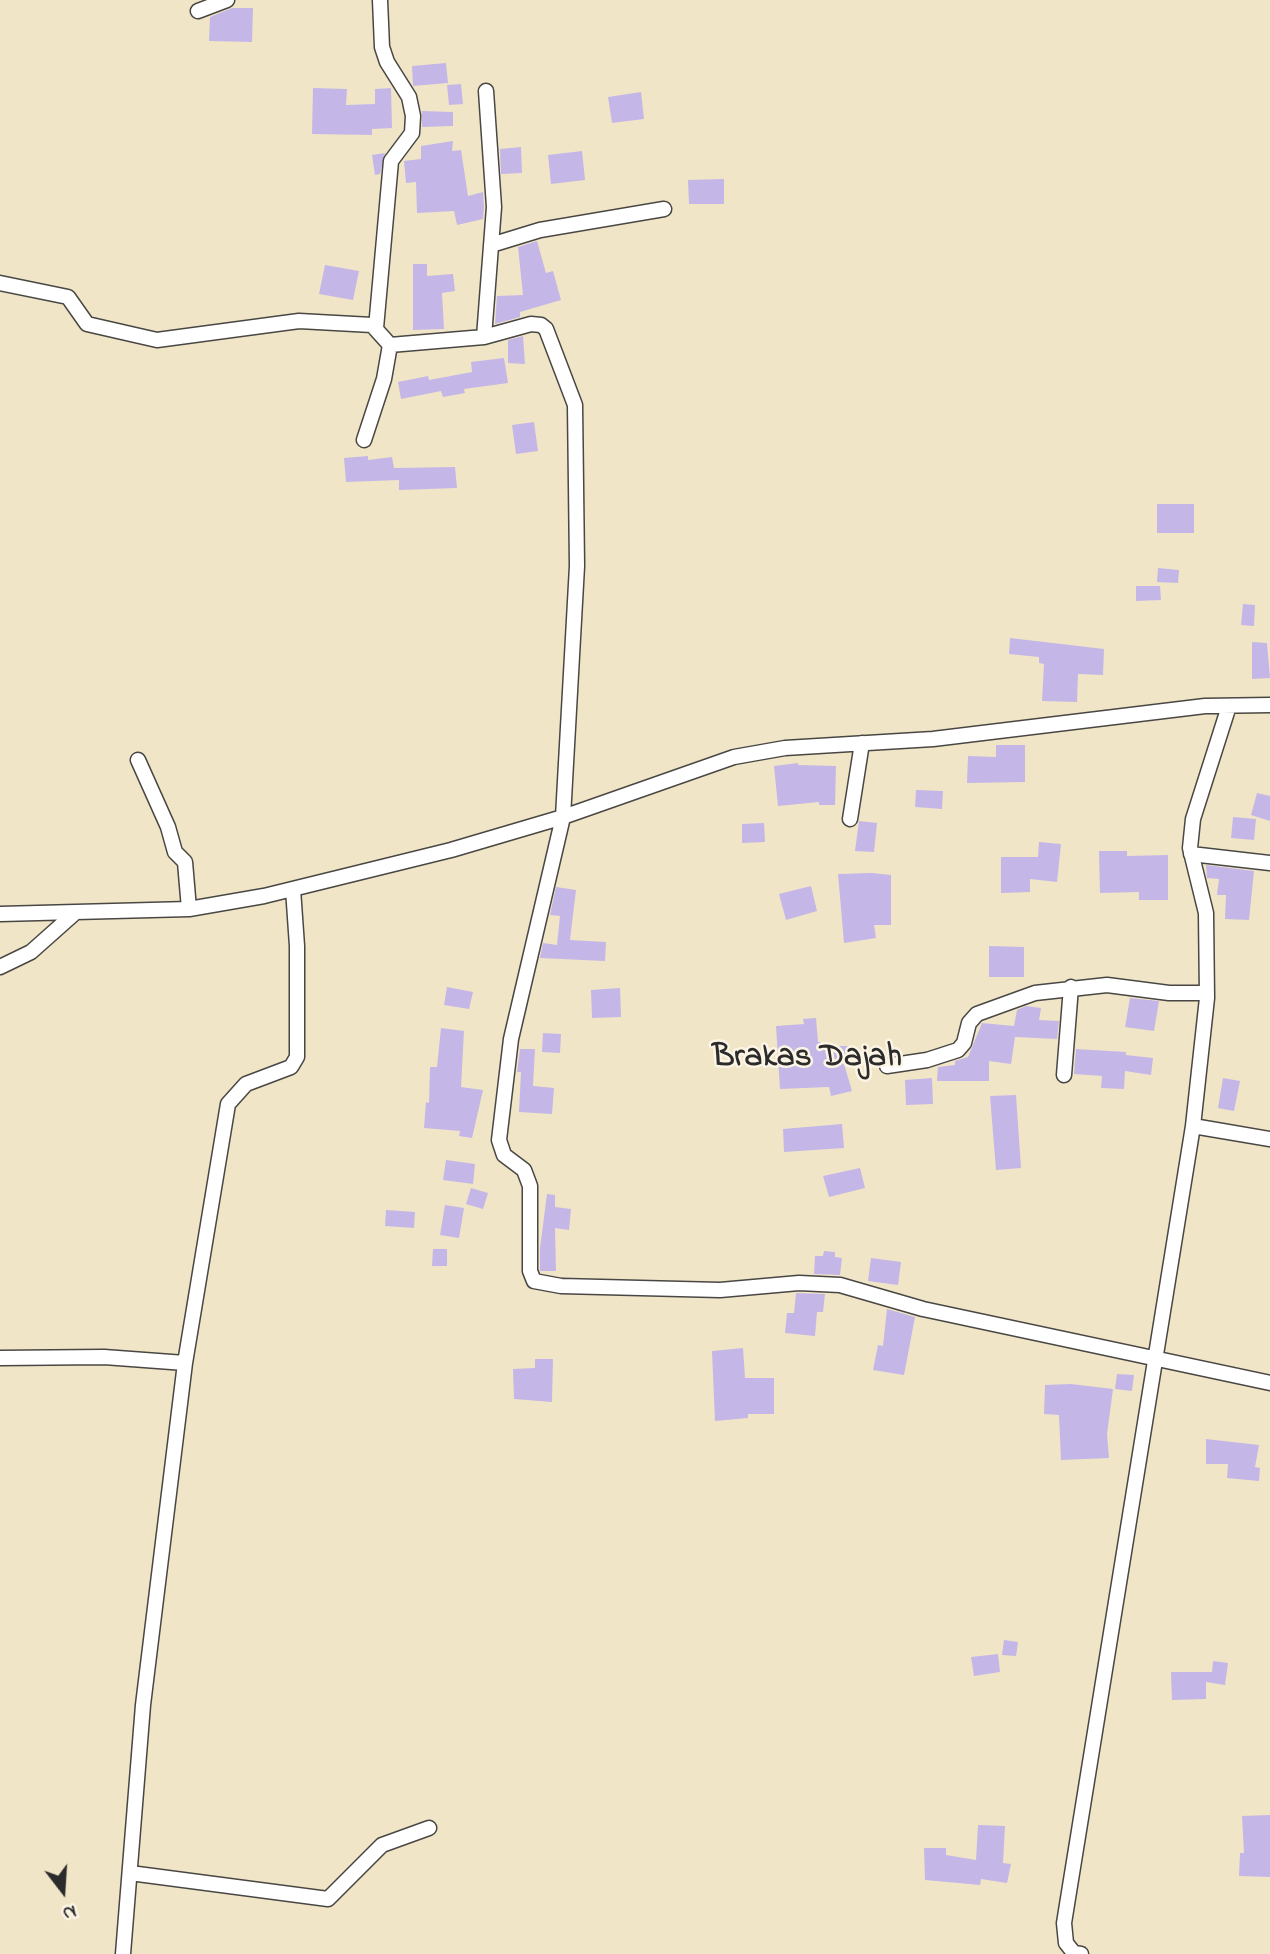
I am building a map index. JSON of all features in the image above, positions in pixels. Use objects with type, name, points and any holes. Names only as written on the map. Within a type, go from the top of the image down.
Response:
[{"type":"street","points":[[198,11],[227,0]]},
{"type":"street","points":[[376,328],[391,161],[412,133],[413,116],[410,97],[387,62],[382,47],[380,0]]},
{"type":"street","points":[[484,337],[494,207],[486,91]]},
{"type":"street","points":[[491,245],[540,230],[664,209]]},
{"type":"street","points":[[0,283],[68,297],[87,324],[157,340],[299,321],[367,324],[376,328],[390,345],[384,379],[364,440]]},
{"type":"street","points":[[390,345],[484,337],[531,324],[541,325],[561,362],[575,405],[577,566],[563,817],[511,1039],[499,1140],[504,1155],[524,1170],[530,1186],[530,1270],[534,1281],[561,1286],[720,1290],[799,1283],[840,1285],[923,1309],[1155,1361],[1270,1383]]},
{"type":"street","points":[[0,914],[189,909],[292,889],[451,850],[563,817],[734,757],[785,748],[933,739],[1205,706],[1270,705]]},
{"type":"street","points":[[1081,1954],[1074,1953],[1066,1943],[1064,1923],[1194,1126],[1207,993],[1206,913],[1191,854],[1193,819],[1229,706]]},
{"type":"street","points":[[850,819],[862,743]]},
{"type":"street","points":[[138,760],[168,827],[174,852],[185,862],[189,909]]},
{"type":"street","points":[[1191,854],[1270,863]]},
{"type":"street","points":[[123,1954],[143,1705],[185,1363],[228,1104],[246,1084],[290,1067],[297,1057],[297,946],[292,889]]},
{"type":"street","points":[[0,967],[31,952],[76,912]]},
{"type":"street","points":[[887,1066],[927,1060],[958,1050],[964,1044],[969,1023],[977,1014],[1012,999],[1071,987],[1107,985],[1169,993],[1207,993]]},
{"type":"street","points":[[1064,1075],[1071,987]]},
{"type":"street","points":[[1194,1126],[1270,1139]]},
{"type":"street","points":[[0,1358],[104,1357],[185,1363]]},
{"type":"street","points":[[130,1873],[328,1899],[382,1845],[429,1828]]},
{"type":"building","points":[[232,8],[253,8],[252,42],[209,41],[210,17]]},
{"type":"building","points":[[446,63],[448,83],[413,86],[412,66]]},
{"type":"building","points":[[461,84],[463,104],[449,105],[447,85]]},
{"type":"building","points":[[313,88],[347,89],[346,105],[375,104],[375,89],[391,88],[392,128],[372,129],[372,135],[312,134]]},
{"type":"building","points":[[641,92],[644,119],[612,123],[608,97]]},
{"type":"building","points":[[422,111],[453,112],[453,126],[422,127]]},
{"type":"building","points":[[453,141],[452,151],[461,150],[468,196],[483,192],[484,207],[483,219],[457,225],[454,211],[417,213],[416,182],[406,183],[404,161],[421,159],[421,146]]},
{"type":"building","points":[[521,147],[522,173],[501,174],[500,149]]},
{"type":"building","points":[[582,151],[585,180],[551,184],[548,155]]},
{"type":"building","points":[[385,153],[380,174],[375,175],[372,155]]},
{"type":"building","points":[[724,179],[724,204],[689,204],[688,180]]},
{"type":"building","points":[[537,241],[546,273],[553,271],[561,300],[520,312],[520,317],[495,324],[497,296],[523,295],[518,247]]},
{"type":"building","points":[[413,264],[427,264],[427,276],[453,274],[455,291],[442,293],[444,329],[413,330]]},
{"type":"building","points":[[325,265],[359,271],[353,300],[319,294]]},
{"type":"building","points":[[523,336],[525,364],[508,363],[508,340]]},
{"type":"building","points":[[504,358],[508,383],[464,389],[465,393],[443,397],[441,391],[401,399],[398,382],[428,376],[429,380],[472,372],[471,362]]},
{"type":"building","points":[[534,422],[538,451],[516,454],[512,425]]},
{"type":"building","points":[[368,456],[368,460],[392,457],[394,468],[455,467],[457,488],[399,490],[399,480],[346,482],[344,458]]},
{"type":"building","points":[[1157,504],[1194,504],[1194,533],[1157,533]]},
{"type":"building","points":[[1158,568],[1179,570],[1178,583],[1157,582]]},
{"type":"building","points":[[1136,586],[1160,586],[1161,600],[1136,601]]},
{"type":"building","points":[[1243,604],[1255,605],[1254,626],[1241,625]]},
{"type":"building","points":[[1010,638],[1104,649],[1103,675],[1078,674],[1077,702],[1042,701],[1044,664],[1039,663],[1039,657],[1009,654]]},
{"type":"building","points":[[1252,642],[1267,643],[1270,678],[1252,679]]},
{"type":"building","points":[[996,745],[1025,745],[1025,782],[967,783],[968,756],[996,757]]},
{"type":"building","points":[[798,763],[836,766],[835,805],[819,805],[819,802],[778,806],[774,766]]},
{"type":"building","points":[[916,790],[943,791],[942,809],[915,807]]},
{"type":"building","points":[[1257,793],[1270,796],[1270,821],[1251,815]]},
{"type":"building","points":[[1233,817],[1256,819],[1254,840],[1231,838]]},
{"type":"building","points":[[859,821],[877,823],[874,852],[855,851]]},
{"type":"building","points":[[764,823],[765,842],[742,843],[742,824]]},
{"type":"building","points":[[1039,842],[1061,844],[1057,882],[1030,879],[1030,892],[1001,893],[1001,857],[1038,857]]},
{"type":"building","points":[[1099,851],[1127,851],[1127,856],[1168,855],[1168,900],[1139,900],[1139,892],[1100,893]]},
{"type":"building","points":[[1206,865],[1254,871],[1249,920],[1225,919],[1226,895],[1217,895],[1219,879],[1207,878]]},
{"type":"building","points":[[838,874],[891,875],[891,925],[874,925],[876,938],[844,943]]},
{"type":"building","points":[[811,886],[817,911],[786,920],[779,894]]},
{"type":"building","points":[[556,887],[576,890],[570,940],[606,942],[605,961],[540,958],[543,943],[557,945],[560,916],[550,915]]},
{"type":"building","points":[[989,946],[1024,947],[1024,977],[989,977]]},
{"type":"building","points":[[447,987],[473,992],[469,1009],[444,1005]]},
{"type":"building","points":[[620,988],[621,1017],[592,1018],[591,990]]},
{"type":"building","points":[[1130,998],[1159,1001],[1154,1031],[1125,1027]]},
{"type":"building","points":[[1026,1006],[1041,1008],[1039,1020],[1059,1021],[1057,1039],[1015,1037],[1011,1064],[989,1061],[989,1081],[937,1081],[938,1067],[955,1065],[955,1061],[968,1057],[982,1023],[1014,1026],[1017,1010]]},
{"type":"building","points":[[816,1018],[818,1042],[821,1042],[821,1046],[848,1046],[848,1064],[844,1064],[852,1091],[831,1096],[829,1087],[780,1089],[776,1026],[804,1024],[803,1019]]},
{"type":"building","points":[[441,1028],[464,1031],[461,1087],[483,1090],[472,1138],[459,1136],[460,1131],[424,1128],[426,1102],[429,1103],[430,1067],[437,1067]]},
{"type":"building","points":[[543,1033],[561,1034],[560,1053],[542,1052]]},
{"type":"building","points":[[520,1049],[535,1049],[533,1086],[554,1088],[552,1114],[519,1112],[521,1072],[517,1072]]},
{"type":"building","points":[[1076,1049],[1126,1052],[1126,1055],[1153,1058],[1151,1075],[1125,1071],[1124,1089],[1101,1088],[1102,1076],[1074,1074]]},
{"type":"building","points":[[932,1078],[933,1104],[906,1105],[905,1080]]},
{"type":"building","points":[[1223,1078],[1240,1081],[1234,1111],[1218,1108]]},
{"type":"building","points":[[1016,1095],[1021,1168],[996,1170],[990,1096]]},
{"type":"building","points":[[842,1124],[844,1148],[784,1152],[783,1129]]},
{"type":"building","points":[[446,1160],[475,1164],[473,1184],[443,1180]]},
{"type":"building","points":[[860,1168],[865,1188],[829,1197],[823,1176]]},
{"type":"building","points":[[471,1188],[488,1193],[483,1209],[466,1204]]},
{"type":"building","points":[[547,1194],[555,1195],[555,1207],[571,1209],[569,1230],[555,1228],[556,1271],[540,1271]]},
{"type":"building","points":[[445,1205],[464,1208],[459,1238],[440,1235]]},
{"type":"building","points":[[386,1210],[415,1212],[414,1228],[385,1226]]},
{"type":"building","points":[[433,1249],[447,1249],[447,1266],[432,1266]]},
{"type":"building","points":[[824,1251],[835,1252],[835,1257],[842,1258],[840,1275],[814,1274],[815,1256],[823,1256]]},
{"type":"building","points":[[871,1258],[901,1262],[898,1285],[868,1281]]},
{"type":"building","points":[[796,1293],[825,1294],[823,1312],[817,1312],[815,1336],[785,1333],[787,1313],[794,1313]]},
{"type":"building","points":[[887,1309],[915,1317],[904,1375],[873,1370],[878,1345],[883,1346]]},
{"type":"building","points":[[743,1348],[745,1378],[774,1378],[774,1414],[748,1414],[748,1418],[715,1421],[712,1351]]},
{"type":"building","points":[[535,1359],[553,1359],[552,1402],[514,1399],[513,1369],[535,1368]]},
{"type":"building","points":[[1117,1374],[1134,1375],[1132,1391],[1115,1389]]},
{"type":"building","points":[[1071,1384],[1113,1389],[1107,1434],[1109,1458],[1061,1460],[1059,1415],[1044,1414],[1045,1385]]},
{"type":"building","points":[[1206,1439],[1259,1445],[1255,1467],[1260,1468],[1259,1481],[1227,1478],[1228,1464],[1206,1464]]},
{"type":"building","points":[[1004,1640],[1018,1642],[1016,1656],[1002,1655]]},
{"type":"building","points":[[998,1654],[1000,1672],[974,1676],[971,1657]]},
{"type":"building","points":[[1213,1661],[1228,1663],[1225,1685],[1206,1682],[1206,1699],[1172,1700],[1171,1672],[1212,1672]]},
{"type":"building","points":[[1270,1815],[1270,1877],[1239,1876],[1240,1853],[1244,1853],[1242,1816]]},
{"type":"building","points":[[978,1825],[1005,1826],[1003,1863],[1011,1864],[1007,1883],[981,1879],[980,1885],[925,1880],[924,1848],[946,1848],[946,1855],[976,1860]]},
{"type":"district","name":"Brakas Dajah","points":[[807,1060]]}]
